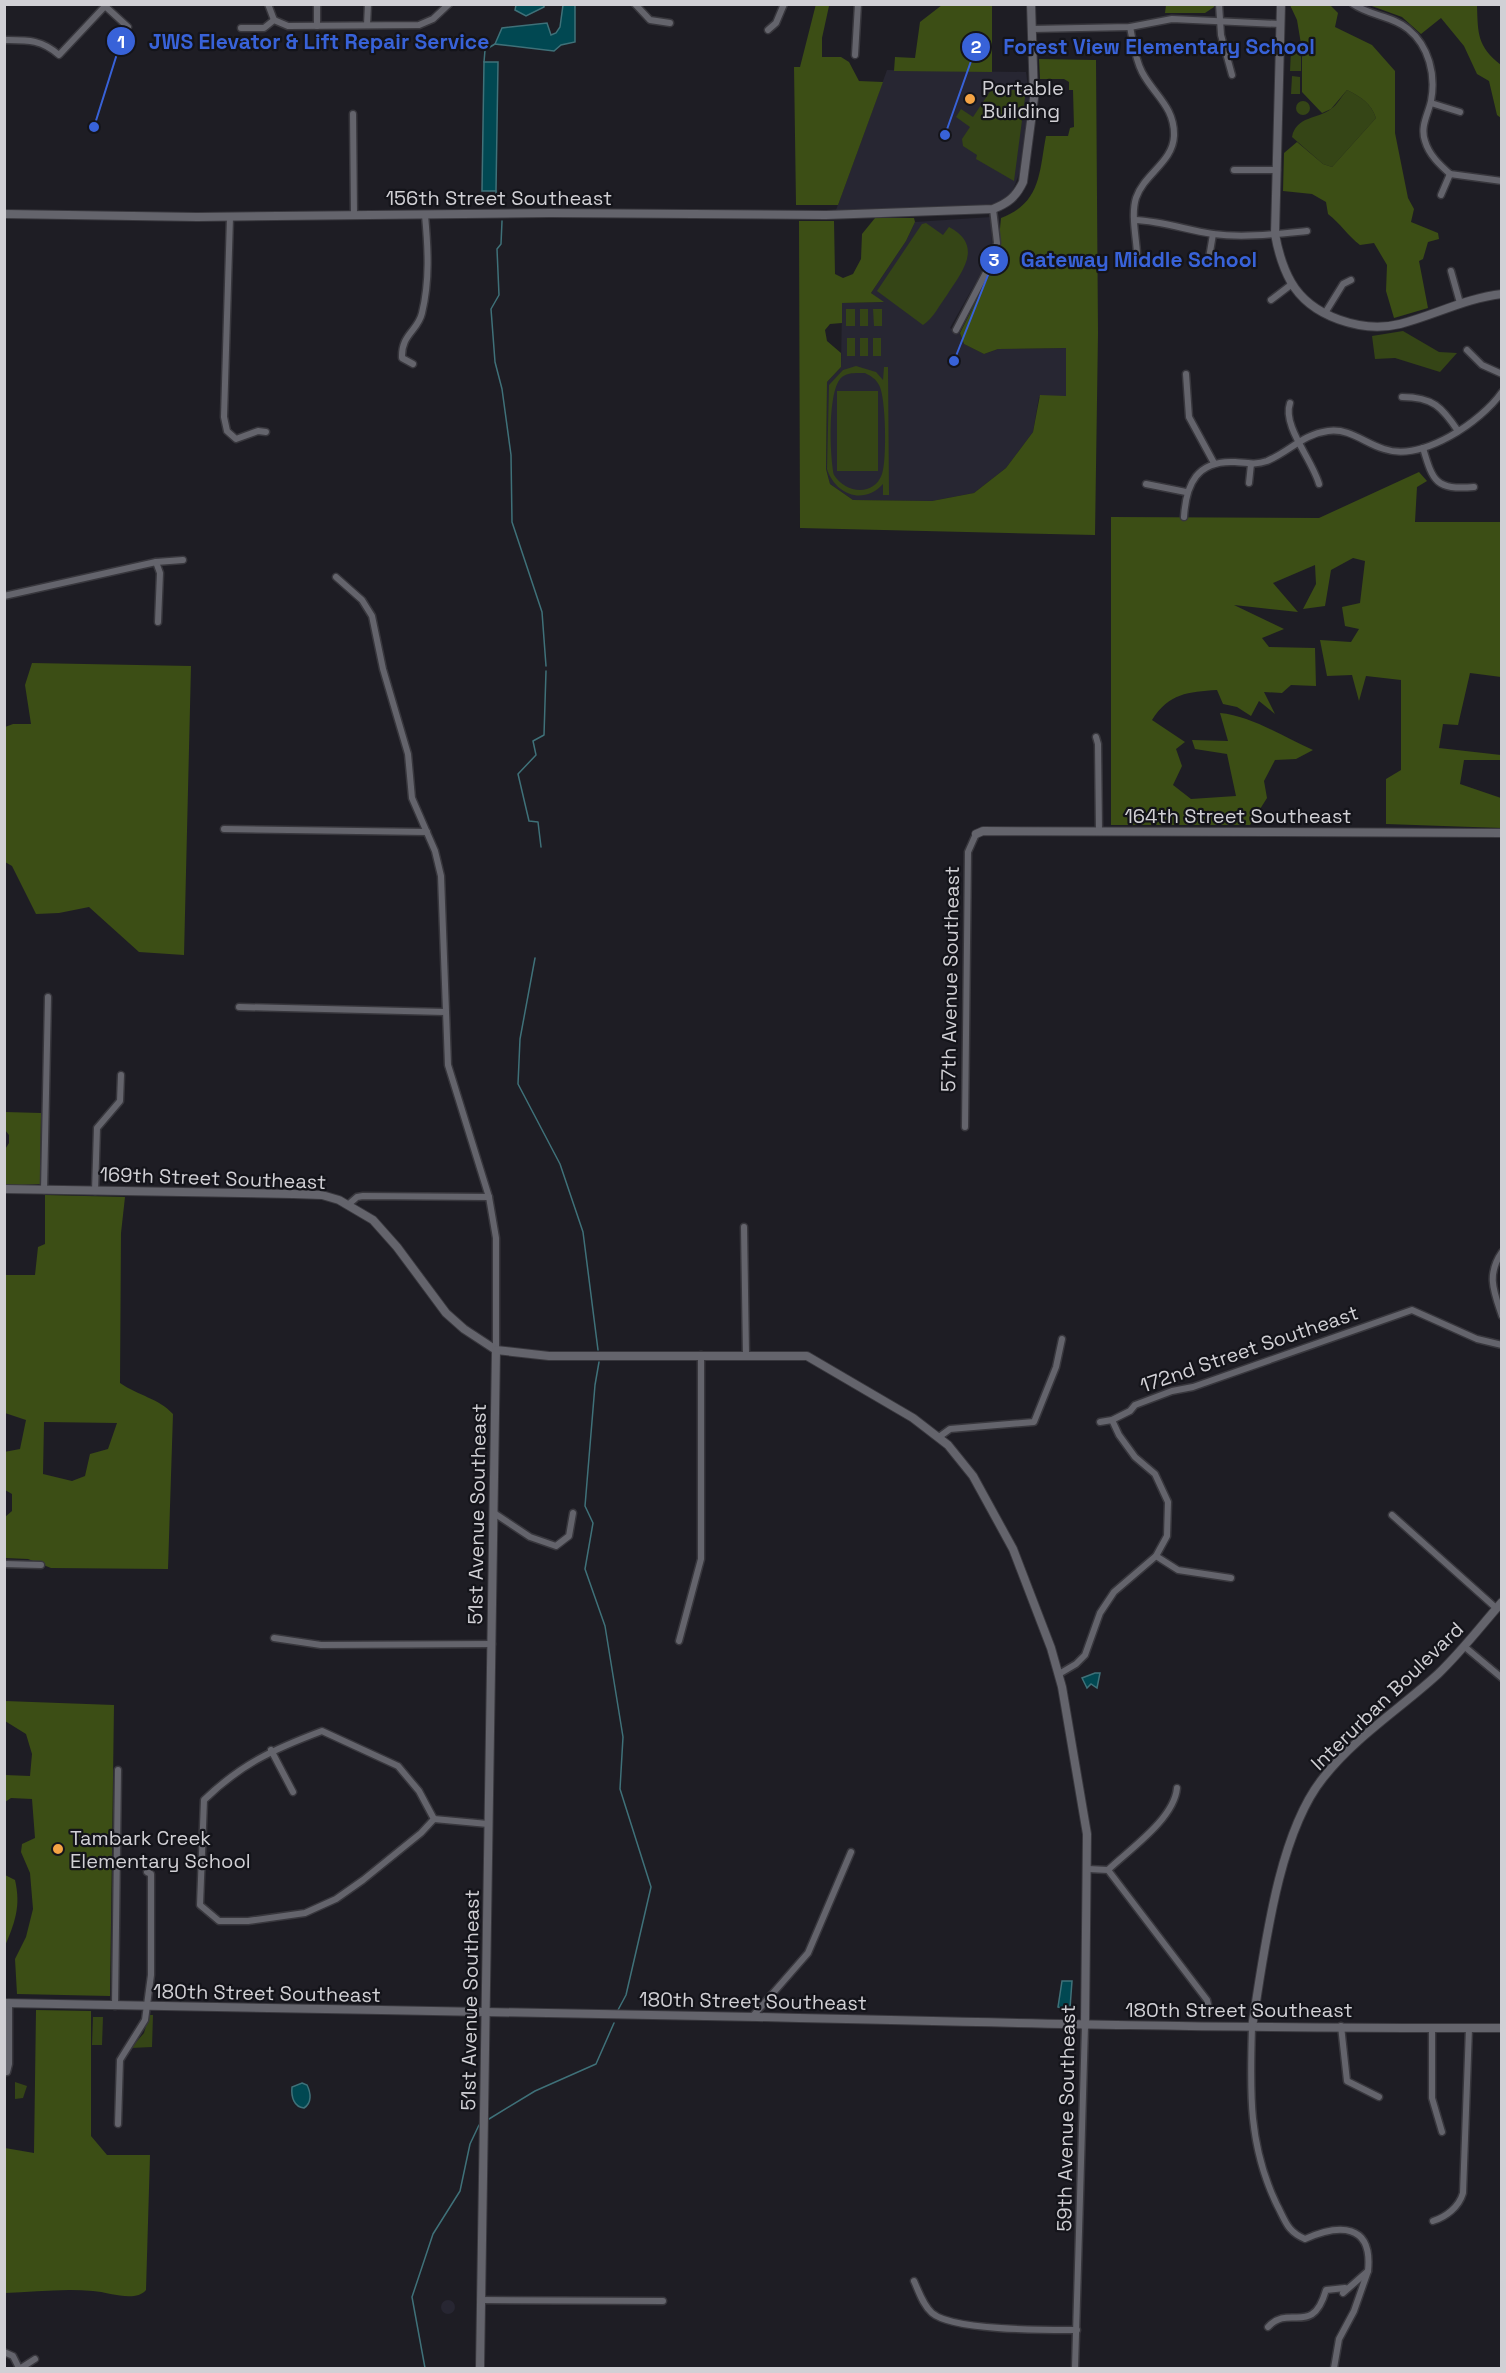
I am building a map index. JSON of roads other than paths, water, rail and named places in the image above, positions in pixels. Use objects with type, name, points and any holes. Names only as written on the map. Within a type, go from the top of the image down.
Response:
[{"type":"street","points":[[268,4],[274,20],[288,26],[419,25],[433,20],[447,6]]},
{"type":"street","points":[[317,4],[317,26]]},
{"type":"street","points":[[368,4],[368,25]]},
{"type":"street","points":[[635,4],[650,20],[670,23]]},
{"type":"street","points":[[768,30],[776,23],[784,4]]},
{"type":"street","points":[[855,55],[858,4]]},
{"type":"street","points":[[956,330],[992,261],[997,243],[993,209],[1008,203],[1018,193],[1023,182],[1034,98],[1031,4]]},
{"type":"street","points":[[1219,4],[1220,20],[1232,75]]},
{"type":"street","points":[[1281,4],[1275,234],[1280,260],[1292,284],[1325,313],[1361,326],[1385,326],[1411,321],[1460,303],[1502,294]]},
{"type":"street","points":[[1353,4],[1398,22],[1418,40],[1428,55],[1432,75],[1431,103],[1423,126],[1424,140],[1433,157],[1450,174],[1502,181]]},
{"type":"street","points":[[4,40],[36,40],[46,44],[59,55],[106,5],[128,27]]},
{"type":"street","points":[[1032,29],[1130,27],[1172,19],[1280,24]]},
{"type":"street","points":[[241,28],[264,28],[274,20]]},
{"type":"street","points":[[1130,27],[1140,69],[1169,108],[1174,138],[1165,160],[1142,185],[1134,206],[1137,253]]},
{"type":"street","points":[[1431,103],[1460,112]]},
{"type":"street","points":[[352,114],[354,215]]},
{"type":"street","points":[[1234,170],[1277,170]]},
{"type":"street","points":[[1441,195],[1450,174]]},
{"type":"street","name":"156th Street Southeast","points":[[4,214],[826,215],[993,209]]},
{"type":"street","points":[[413,364],[402,358],[402,354],[404,341],[422,316],[429,249],[425,215]]},
{"type":"street","points":[[230,216],[224,417],[227,431],[236,439],[258,431],[266,432]]},
{"type":"street","points":[[1135,220],[1154,221],[1213,234],[1245,236],[1307,231]]},
{"type":"street","points":[[1209,258],[1213,234]]},
{"type":"street","points":[[1451,271],[1460,303]]},
{"type":"street","points":[[1325,313],[1343,284],[1351,280]]},
{"type":"street","points":[[1271,300],[1292,284]]},
{"type":"street","points":[[1467,350],[1482,365],[1502,374]]},
{"type":"street","points":[[1186,374],[1189,417],[1214,463]]},
{"type":"street","points":[[1184,517],[1186,492],[1192,481],[1214,463],[1251,464],[1276,456],[1298,441],[1330,430],[1349,432],[1384,450],[1400,452],[1422,448],[1476,420],[1502,392]]},
{"type":"street","points":[[1402,397],[1432,402],[1444,410],[1458,431]]},
{"type":"street","points":[[1290,403],[1287,411],[1298,441],[1311,462],[1319,484]]},
{"type":"street","points":[[1422,448],[1433,479],[1441,486],[1455,489],[1474,487]]},
{"type":"street","points":[[1249,483],[1251,464]]},
{"type":"street","points":[[1146,484],[1186,492]]},
{"type":"street","points":[[4,596],[156,562],[183,560]]},
{"type":"street","points":[[156,562],[160,573],[158,622]]},
{"type":"street","name":"51st Avenue Southeast","points":[[336,577],[362,600],[372,616],[385,677],[408,754],[412,798],[435,851],[444,900],[448,1065],[489,1197],[496,1239],[494,1513],[480,2368]]},
{"type":"street","points":[[1096,737],[1099,831]]},
{"type":"street","points":[[224,829],[427,832]]},
{"type":"street","name":"164th Street Southeast","points":[[976,834],[983,831],[1502,833]]},
{"type":"street","name":"57th Avenue Southeast","points":[[965,1127],[968,852],[976,834]]},
{"type":"street","points":[[44,1190],[48,997]]},
{"type":"street","points":[[239,1007],[445,1012]]},
{"type":"street","points":[[95,1191],[97,1128],[120,1101],[121,1076]]},
{"type":"street","name":"169th Street Southeast","points":[[4,1189],[314,1194],[349,1204],[357,1197],[363,1196],[489,1197]]},
{"type":"street","points":[[349,1204],[386,1234],[446,1312],[464,1329],[496,1350]]},
{"type":"street","points":[[744,1227],[746,1354]]},
{"type":"street","points":[[1502,1252],[1495,1263],[1490,1281],[1502,1316]]},
{"type":"street","name":"172nd Street Southeast","points":[[1100,1422],[1112,1420],[1130,1411],[1135,1405],[1172,1390],[1193,1387],[1412,1310],[1477,1339],[1502,1346]]},
{"type":"street","points":[[939,1437],[950,1429],[1034,1422],[1056,1367],[1062,1339]]},
{"type":"street","name":"59th Avenue Southeast","points":[[496,1350],[530,1356],[746,1354],[807,1356],[901,1410],[939,1437],[973,1476],[1013,1549],[1059,1674],[1086,1824],[1088,1869],[1085,2026],[1075,2368]]},
{"type":"street","points":[[679,1641],[701,1559],[700,1355]]},
{"type":"street","points":[[1059,1674],[1076,1664],[1085,1655],[1100,1613],[1114,1592],[1156,1556],[1167,1536],[1168,1502],[1155,1474],[1135,1457],[1119,1435],[1112,1420]]},
{"type":"street","points":[[494,1513],[530,1537],[556,1546],[569,1536],[573,1513]]},
{"type":"street","points":[[1392,1515],[1499,1605]]},
{"type":"street","points":[[1156,1556],[1178,1570],[1231,1578]]},
{"type":"street","points":[[4,1564],[41,1565]]},
{"type":"street","name":"Interurban Boulevard","points":[[1252,2027],[1266,1945],[1293,1832],[1315,1790],[1323,1778],[1357,1743],[1465,1647],[1499,1605]]},
{"type":"street","points":[[274,1638],[321,1645],[492,1644]]},
{"type":"street","points":[[1465,1647],[1502,1678]]},
{"type":"street","points":[[322,1731],[398,1766],[419,1791],[434,1819],[422,1833],[363,1880],[336,1899],[305,1913],[248,1921],[219,1921],[200,1905],[204,1800],[227,1778],[271,1750],[322,1731]]},
{"type":"street","points":[[271,1750],[293,1792]]},
{"type":"street","points":[[115,2006],[118,1770]]},
{"type":"street","points":[[1088,1869],[1108,1870],[1166,1815],[1176,1800],[1177,1788]]},
{"type":"street","points":[[434,1819],[488,1824]]},
{"type":"street","points":[[752,2017],[808,1953],[851,1852]]},
{"type":"street","points":[[1108,1870],[1208,2000],[1209,2009]]},
{"type":"street","points":[[118,2124],[120,2060],[142,2029],[145,2007],[151,1950],[151,1875],[147,1872]]},
{"type":"street","points":[[6,2072],[7,2003]]},
{"type":"street","name":"180th Street Southeast","points":[[7,2003],[752,2017],[1085,2026],[1502,2028]]},
{"type":"street","points":[[1341,2026],[1347,2081],[1378,2097]]},
{"type":"street","points":[[1252,2027],[1250,2084],[1253,2137],[1268,2185],[1292,2233],[1305,2239],[1326,2230],[1342,2228],[1359,2236],[1367,2244],[1370,2253],[1368,2271],[1354,2311],[1339,2339],[1334,2368]]},
{"type":"street","points":[[1432,2028],[1432,2098],[1442,2132]]},
{"type":"street","points":[[1433,2220],[1443,2218],[1457,2205],[1464,2193],[1469,2028]]},
{"type":"street","points":[[1268,2327],[1280,2319],[1310,2316],[1321,2305],[1326,2289],[1344,2291],[1368,2271]]},
{"type":"street","points":[[914,2281],[923,2302],[932,2313],[941,2318],[982,2326],[1077,2330]]},
{"type":"street","points":[[481,2300],[663,2301]]},
{"type":"street","points":[[4,2352],[13,2356],[20,2368],[35,2359]]},
{"type":"water","points":[[516,5],[544,5],[544,7],[526,16],[515,10]]},
{"type":"water","points":[[563,5],[575,5],[575,42],[561,45],[554,51],[495,44],[502,28],[547,23],[551,35],[556,33],[560,27]]},
{"type":"water","points":[[484,62],[498,62],[496,191],[482,191]]},
{"type":"water","points":[[1100,1673],[1097,1688],[1091,1684],[1087,1688],[1082,1678]]},
{"type":"water","points":[[1062,1981],[1072,1981],[1070,2008],[1067,2010],[1058,2007]]},
{"type":"water","points":[[302,2083],[307,2085],[310,2094],[310,2101],[304,2108],[296,2104],[292,2094],[292,2087]]},
{"type":"waterway","points":[[484,62],[485,50],[495,44]]},
{"type":"waterway","points":[[496,191],[496,203]]},
{"type":"waterway","points":[[502,221],[501,244],[497,249],[499,295],[491,309],[495,362],[502,389],[511,455],[512,522],[542,612],[546,666]]},
{"type":"waterway","points":[[541,847],[538,822],[529,821],[518,774],[536,755],[533,741],[544,735],[546,671]]},
{"type":"waterway","points":[[535,958],[520,1039],[518,1084],[560,1164],[583,1232],[598,1350]]},
{"type":"waterway","points":[[599,1362],[585,1506],[593,1523],[585,1569],[605,1626],[623,1737],[620,1789],[651,1887],[626,1995],[618,2010]]},
{"type":"waterway","points":[[489,2119],[535,2091],[596,2064],[614,2023]]},
{"type":"waterway","points":[[425,2368],[412,2297],[433,2234],[460,2191],[470,2144],[479,2125]]},
{"type":"place","name":"Portable Building","points":[[970,99]]},
{"type":"place","name":"JWS Elevator & Lift Repair Service","points":[[94,127]]},
{"type":"place","name":"Forest View Elementary School","points":[[945,135]]},
{"type":"place","name":"Gateway Middle School","points":[[954,361]]},
{"type":"place","name":"Tambark Creek Elementary School","points":[[58,1849]]}]
